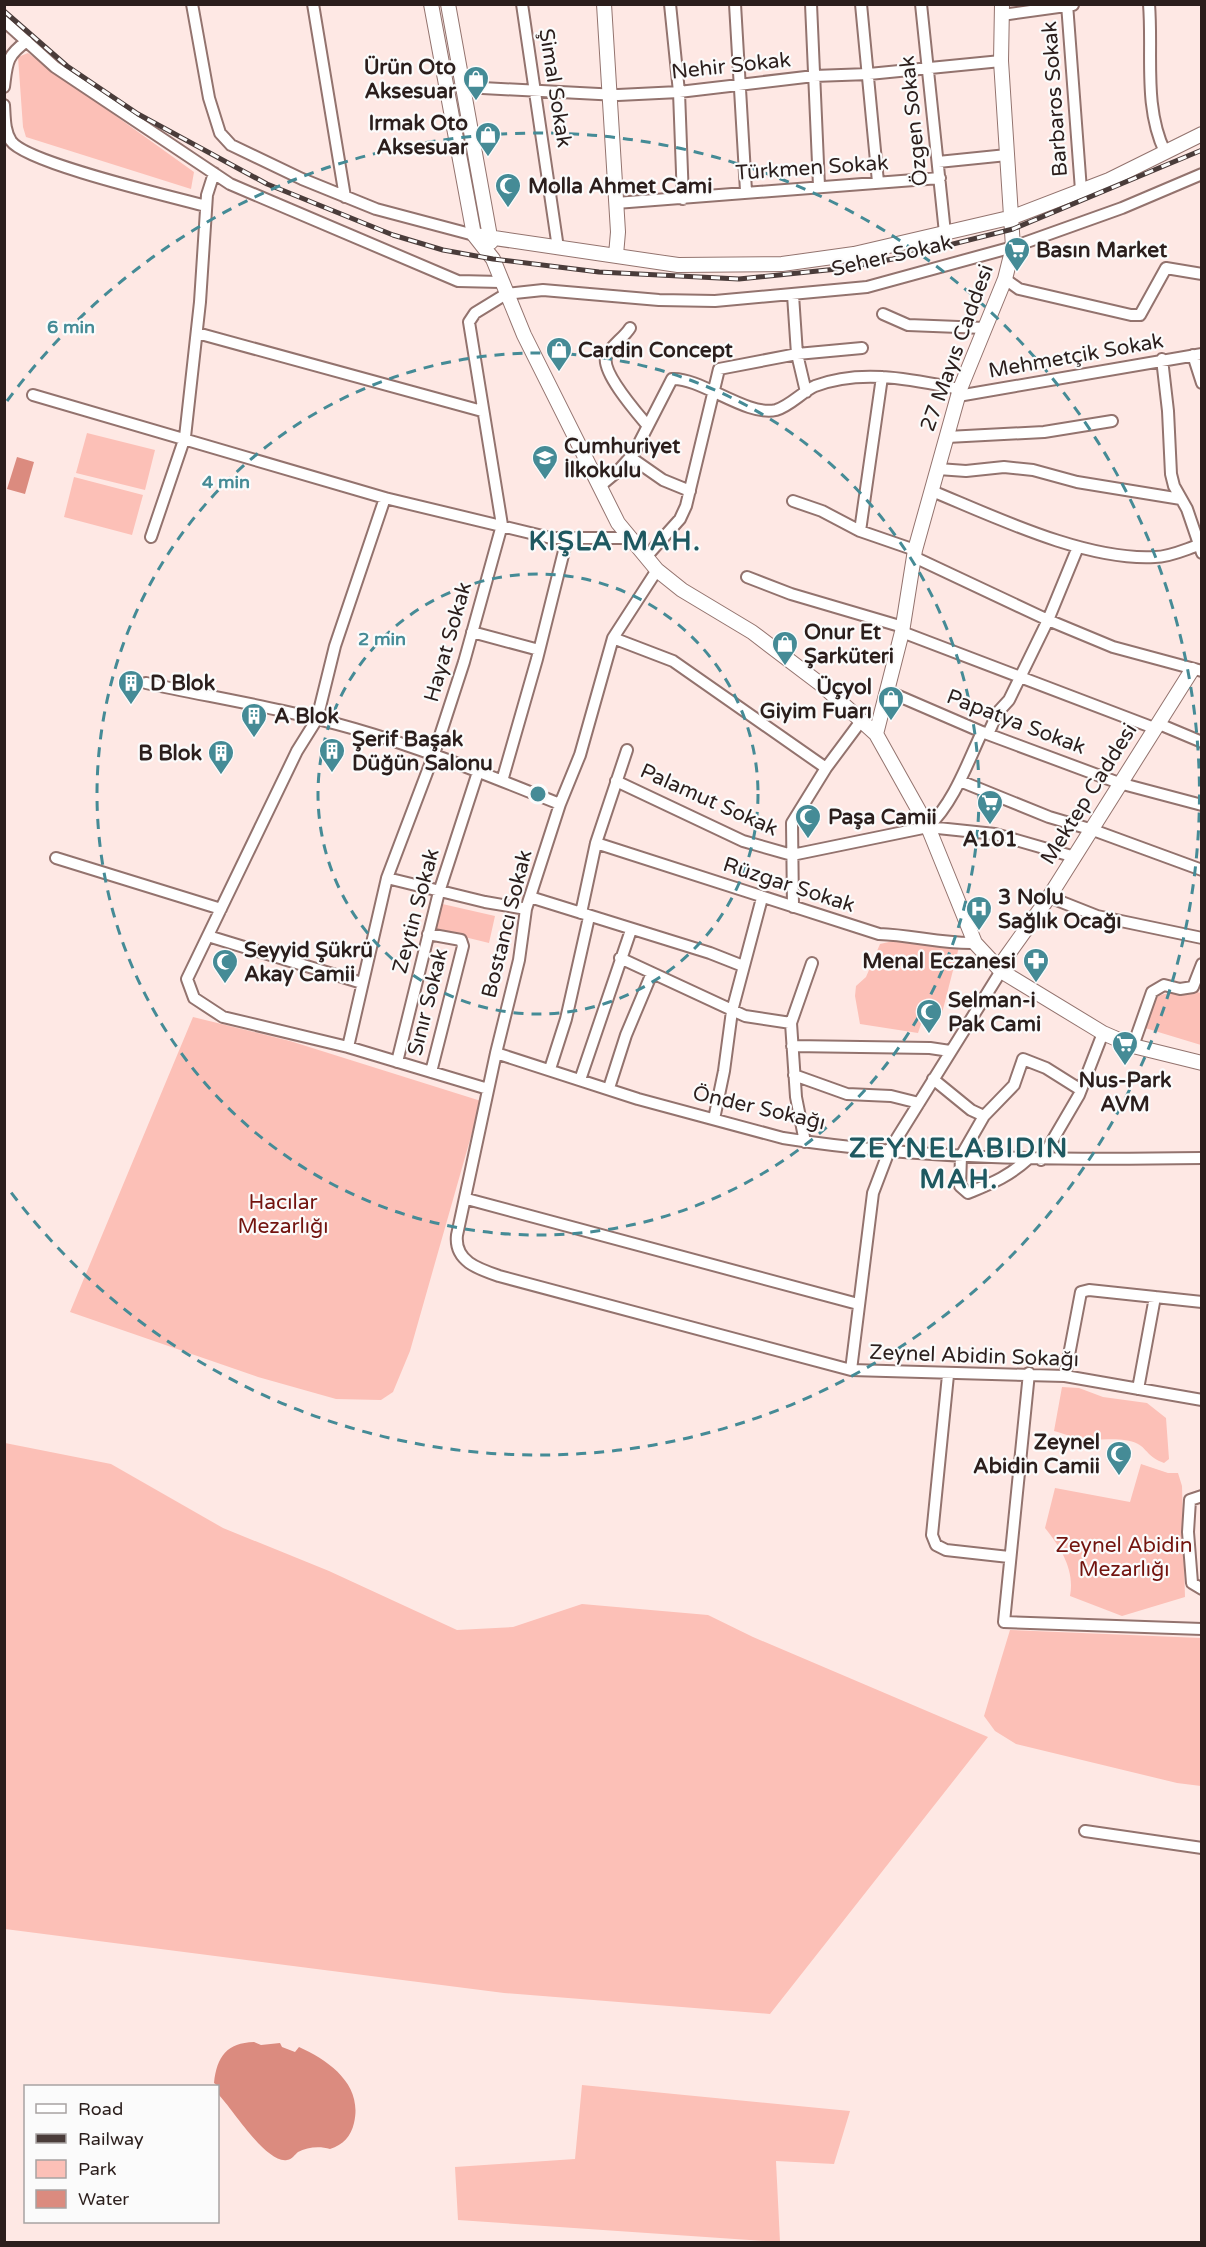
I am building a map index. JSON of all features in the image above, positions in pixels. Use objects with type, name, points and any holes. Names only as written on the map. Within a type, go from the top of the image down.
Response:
[{"type":"street","points":[[192,4],[207,87],[220,133],[231,145],[376,209],[474,235],[678,265],[782,264],[854,254],[1013,217],[1081,190],[1202,134]]},
{"type":"street","points":[[313,4],[345,197]]},
{"type":"street","points":[[431,4],[474,235],[493,260]]},
{"type":"street","points":[[448,4],[493,260],[504,288],[618,523],[657,570],[682,590],[752,632],[823,686],[876,734],[928,827],[975,943],[1001,971],[1103,1033],[1133,1046],[1202,1063]]},
{"type":"street","name":"Şimal Sokak","points":[[522,4],[558,248]]},
{"type":"street","points":[[604,4],[616,203],[616,255]]},
{"type":"street","points":[[670,4],[679,92],[683,199]]},
{"type":"street","points":[[735,4],[746,192]]},
{"type":"street","points":[[811,4],[819,186]]},
{"type":"street","points":[[861,4],[878,182]]},
{"type":"street","name":"Özgen Sokak","points":[[921,4],[945,233]]},
{"type":"street","points":[[1149,4],[1151,97],[1159,139],[1165,152]]},
{"type":"street","points":[[1002,10],[1070,5]]},
{"type":"street","name":"Barbaros Sokak","points":[[1070,5],[1081,190]]},
{"type":"street","name":"27 Mayıs Caddesi","points":[[876,734],[902,630],[915,554],[959,393],[1005,279],[1014,248],[1001,61],[1002,10]]},
{"type":"street","name":"Seher Sokak","points":[[4,21],[55,66],[230,184],[458,281],[504,288],[659,300],[715,301],[867,286],[1014,248],[1122,208],[1202,174]]},
{"type":"street","points":[[4,87],[7,61],[12,52],[27,41]]},
{"type":"street","name":"Nehir Sokak","points":[[464,87],[609,94],[679,92],[814,76],[869,74],[1001,61]]},
{"type":"street","points":[[4,105],[5,129],[11,142],[22,151],[56,164],[206,206]]},
{"type":"street","points":[[938,162],[1007,155]]},
{"type":"street","points":[[151,537],[185,437],[197,333],[206,206],[214,173]]},
{"type":"street","name":"Türkmen Sokak","points":[[616,203],[940,178]]},
{"type":"street","points":[[1005,279],[1019,289],[1131,315],[1140,315],[1166,268],[1202,274]]},
{"type":"street","name":"Hayat Sokak","points":[[348,1047],[387,878],[434,754],[502,525],[469,322],[475,313],[504,288]]},
{"type":"street","points":[[793,295],[797,354],[806,392]]},
{"type":"street","points":[[883,314],[908,325],[984,328]]},
{"type":"street","points":[[600,486],[630,457],[647,425],[632,408],[606,364],[607,354],[630,328]]},
{"type":"street","points":[[197,333],[482,411]]},
{"type":"street","points":[[646,557],[680,519],[690,491],[719,369],[797,354],[862,348]]},
{"type":"street","points":[[1197,355],[1202,383]]},
{"type":"street","name":"Mehmetçik Sokak","points":[[647,425],[672,379],[690,383],[758,409],[776,410],[815,386],[860,377],[882,377],[959,393],[1197,355]]},
{"type":"street","points":[[932,491],[1078,547],[1121,557],[1158,557],[1201,549],[1171,474],[1168,411],[1162,359]]},
{"type":"street","points":[[860,531],[882,377]]},
{"type":"street","points":[[33,395],[185,437],[385,498],[551,538],[631,538]]},
{"type":"street","points":[[947,436],[1044,432],[1112,421]]},
{"type":"street","points":[[630,457],[663,480],[690,491]]},
{"type":"street","points":[[938,469],[966,471],[1004,467],[1033,470],[1077,482],[1181,499]]},
{"type":"street","points":[[385,498],[335,646],[317,718],[297,751],[187,979],[194,998],[223,1017],[348,1047],[488,1089]]},
{"type":"street","points":[[793,501],[822,511],[860,531],[915,554],[1048,620],[1113,647],[1197,670]]},
{"type":"street","points":[[502,781],[567,539]]},
{"type":"street","points":[[928,827],[939,817],[985,733],[998,712],[1009,700],[1048,620],[1078,547]]},
{"type":"street","name":"Bostancı Sokak","points":[[467,1199],[488,1089],[519,960],[526,909],[560,804],[580,755],[613,638],[657,570]]},
{"type":"street","points":[[747,578],[902,630],[1202,742]]},
{"type":"street","points":[[472,632],[539,650]]},
{"type":"street","points":[[613,638],[673,661],[826,768]]},
{"type":"street","name":"Mektep Caddesi","points":[[1001,971],[1004,960],[1093,830],[1119,783],[1197,670]]},
{"type":"street","points":[[146,683],[263,705],[317,718],[434,754],[560,804]]},
{"type":"street","name":"Papatya Sokak","points":[[887,691],[985,733],[1119,783],[1202,805]]},
{"type":"street","points":[[793,907],[792,823],[826,768],[861,722]]},
{"type":"street","points":[[550,1069],[566,1019],[596,843],[627,750]]},
{"type":"street","name":"Zeytin Sokak","points":[[397,1062],[439,892],[478,772]]},
{"type":"street","name":"Palamut Sokak","points":[[616,781],[742,841],[792,855],[928,827],[995,834],[1075,856]]},
{"type":"street","points":[[960,781],[1049,817],[1093,830],[1202,870]]},
{"type":"street","name":"Rüzgar Sokak","points":[[596,843],[879,934],[908,934],[952,944],[975,943]]},
{"type":"street","points":[[56,858],[221,909]]},
{"type":"street","points":[[387,878],[439,892],[526,909]]},
{"type":"street","points":[[530,897],[710,953],[743,966]]},
{"type":"street","points":[[1049,897],[1097,916],[1202,938]]},
{"type":"street","points":[[714,1119],[724,1071],[732,1011],[762,898]]},
{"type":"street","points":[[580,1080],[631,930]]},
{"type":"street","name":"Sınır Sokak","points":[[428,934],[461,940],[463,946],[431,1072]]},
{"type":"street","points":[[208,936],[362,983]]},
{"type":"street","points":[[620,958],[745,1016],[791,1023]]},
{"type":"street","points":[[805,1142],[794,1075],[791,1023],[812,963]]},
{"type":"street","points":[[1133,1046],[1152,992],[1164,985],[1180,989],[1193,987],[1202,964]]},
{"type":"street","points":[[851,1370],[873,1193],[889,1151],[1001,971]]},
{"type":"street","points":[[609,1088],[626,1035],[652,973]]},
{"type":"street","points":[[1041,1160],[1081,1090],[1103,1033]]},
{"type":"street","points":[[792,1046],[930,1048],[950,1051]]},
{"type":"street","name":"Önder Sokağı","points":[[496,1053],[714,1119],[805,1142],[889,1151],[1041,1160],[1202,1158]]},
{"type":"street","points":[[1028,1159],[1008,1176],[968,1193],[960,1186],[961,1156],[984,1116],[1014,1085],[1020,1064],[1026,1058],[1081,1090]]},
{"type":"street","points":[[794,1075],[847,1094],[891,1096],[918,1103]]},
{"type":"street","points":[[933,1079],[971,1110],[984,1116]]},
{"type":"street","points":[[467,1199],[858,1304]]},
{"type":"street","name":"Zeynel Abidin Sokağı","points":[[467,1199],[456,1244],[466,1262],[483,1271],[851,1370],[948,1375],[1029,1373],[1065,1376],[1202,1400]]},
{"type":"street","points":[[1065,1376],[1081,1292],[1089,1290],[1202,1302]]},
{"type":"street","points":[[1137,1389],[1155,1297]]},
{"type":"street","points":[[1029,1373],[1004,1622],[1202,1629]]},
{"type":"street","points":[[948,1375],[933,1535],[936,1545],[946,1550],[1009,1557]]},
{"type":"street","points":[[1202,1496],[1190,1500],[1188,1532],[1192,1583],[1202,1589]]},
{"type":"street","points":[[1085,1830],[1202,1848]]},
{"type":"green space","points":[[28,53],[194,172],[191,189],[26,137],[23,127],[18,57]]},
{"type":"green space","points":[[87,433],[155,450],[145,490],[76,473]]},
{"type":"green space","points":[[74,477],[143,495],[132,535],[64,517]]},
{"type":"green space","points":[[438,903],[495,916],[489,943],[432,929]]},
{"type":"green space","points":[[906,938],[959,947],[941,1017],[921,1024],[918,1033],[860,1024],[855,996],[856,986],[866,977],[880,944]]},
{"type":"green space","points":[[1189,990],[1201,993],[1201,1045],[1145,1028],[1153,1001],[1157,997]]},
{"type":"green space","name":"Hacılar Mezarlığı","points":[[193,1017],[290,1041],[481,1101],[410,1351],[393,1392],[381,1400],[336,1399],[258,1377],[70,1312]]},
{"type":"green space","points":[[1062,1387],[1079,1388],[1103,1397],[1147,1403],[1166,1418],[1169,1459],[1164,1463],[1159,1461],[1138,1444],[1126,1440],[1086,1440],[1054,1431]]},
{"type":"green space","points":[[5,1443],[111,1464],[223,1528],[329,1571],[457,1630],[513,1627],[582,1604],[708,1615],[753,1637],[988,1737],[770,2014],[504,1993],[5,1929]]},
{"type":"green space","name":"Zeynel Abidin Mezarlığı","points":[[1141,1464],[1168,1473],[1178,1473],[1182,1486],[1185,1597],[1122,1616],[1070,1596],[1069,1568],[1045,1528],[1055,1488],[1130,1502]]},
{"type":"green space","points":[[1010,1630],[1201,1638],[1201,1786],[1177,1783],[1016,1744],[995,1731],[984,1716]]},
{"type":"green space","points":[[582,2085],[850,2111],[834,2164],[776,2161],[780,2242],[458,2220],[455,2167],[575,2159]]},
{"type":"water","points":[[17,457],[34,462],[25,494],[7,489]]},
{"type":"water","points":[[254,2042],[261,2045],[280,2043],[282,2047],[295,2052],[299,2047],[332,2067],[342,2076],[354,2097],[354,2123],[349,2136],[330,2149],[318,2147],[305,2149],[287,2160],[279,2159],[260,2145],[219,2095],[219,2085],[214,2083],[221,2058],[230,2048]]},
{"type":"railway","points":[[4,11],[67,66],[138,114],[267,184],[393,235],[443,250],[493,259],[599,272],[739,279],[837,269],[893,259],[1013,229],[1202,150]]},
{"type":"place","name":"Ürün Oto Aksesuar","points":[[476,102]]},
{"type":"place","name":"Irmak Oto Aksesuar","points":[[488,158]]},
{"type":"place","name":"Molla Ahmet Cami","points":[[508,209]]},
{"type":"place","name":"Basın Market","points":[[1017,273]]},
{"type":"place","name":"Cardin Concept","points":[[559,373]]},
{"type":"place","name":"Cumhuriyet İlkokulu","points":[[545,481]]},
{"type":"place","name":"Onur Et Şarküteri","points":[[785,667]]},
{"type":"place","name":"D Blok","points":[[131,706]]},
{"type":"place","name":"Üçyol Giyim Fuarı","points":[[891,722]]},
{"type":"place","name":"A Blok","points":[[254,739]]},
{"type":"place","name":"Şerif Başak Düğün Salonu","points":[[332,774]]},
{"type":"place","name":"B Blok","points":[[221,776]]},
{"type":"place","name":"A101","points":[[990,826]]},
{"type":"place","name":"Paşa Camii","points":[[808,840]]},
{"type":"place","name":"3 Nolu Sağlık Ocağı","points":[[979,932]]},
{"type":"place","name":"Menal Eczanesi","points":[[1036,984]]},
{"type":"place","name":"Seyyid Şükrü Akay Camii","points":[[225,985]]},
{"type":"place","name":"Selman-i Pak Cami","points":[[929,1035]]},
{"type":"place","name":"Nus-Park AVM","points":[[1125,1067]]},
{"type":"place","name":"Zeynel Abidin Camii","points":[[1119,1477]]},
{"type":"district","name":"KIŞLA MAH.","points":[[615,541]]},
{"type":"district","name":"ZEYNELABIDIN MAH.","points":[[959,1164]]}]
